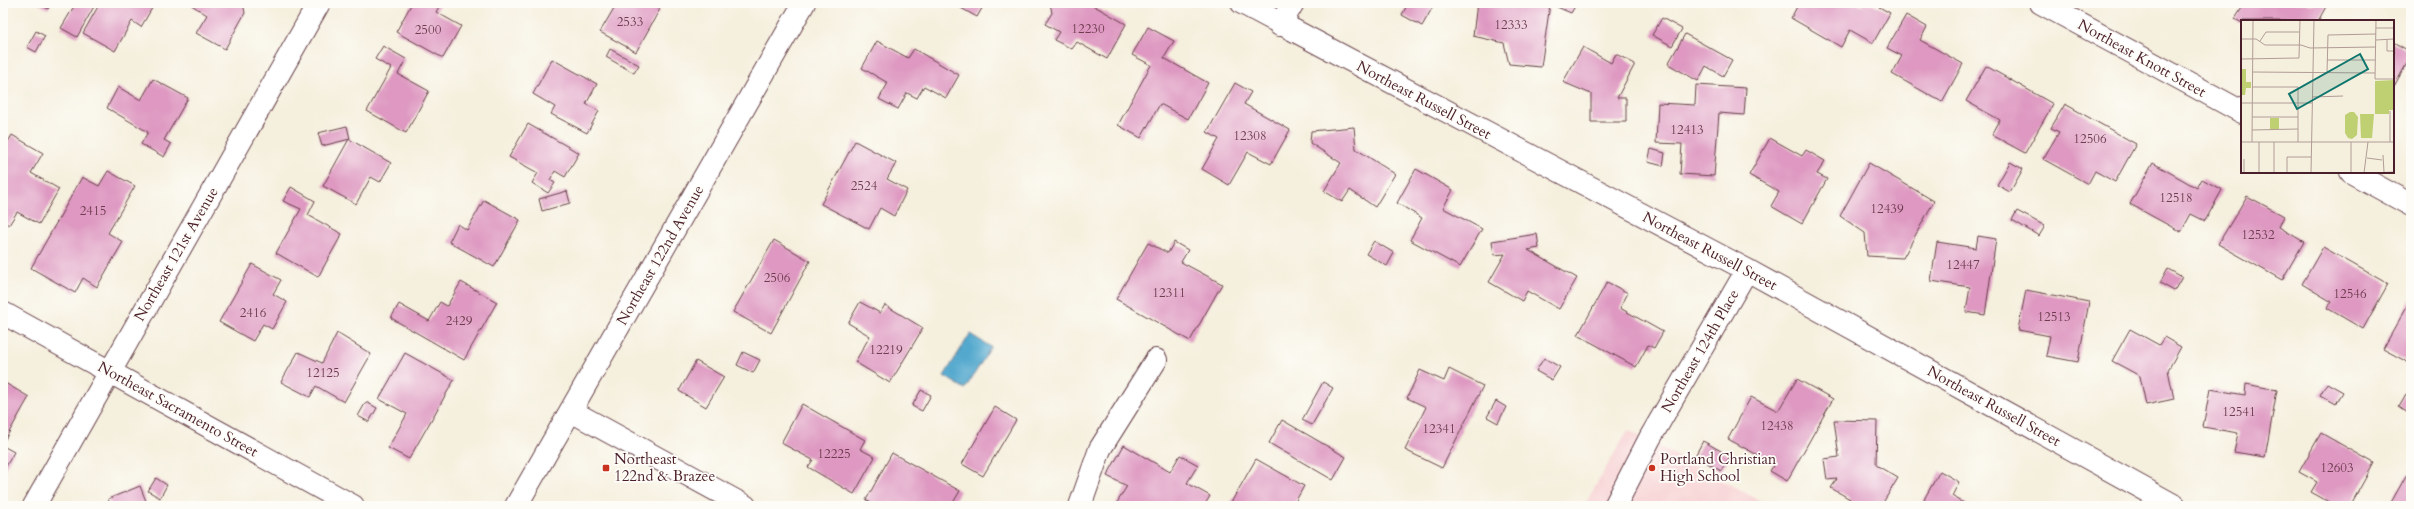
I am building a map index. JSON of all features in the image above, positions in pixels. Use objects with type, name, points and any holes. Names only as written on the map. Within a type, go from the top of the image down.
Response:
[{"type":"street","name":"Northeast 121st Avenue","points":[[34,506],[319,3]]},
{"type":"street","name":"Northeast 122nd Avenue","points":[[516,506],[804,3]]},
{"type":"street","name":"Northeast Russell Street","points":[[1242,3],[1747,270],[2175,506]]},
{"type":"street","points":[[1280,24],[1293,3]]},
{"type":"street","name":"Northeast Knott Street","points":[[2041,3],[2241,111]]},
{"type":"street","points":[[2353,173],[2411,204]]},
{"type":"street","name":"Northeast 124th Place","points":[[1615,506],[1654,432],[1747,270]]},
{"type":"street","name":"Northeast Sacramento Street","points":[[3,313],[353,506]]},
{"type":"street","points":[[1080,506],[1100,449],[1156,360]]},
{"type":"street","points":[[571,411],[744,506]]},
{"type":"shaded area","name":"Portland Christian High School","points":[[1628,430],[1770,506],[1584,506]]},
{"type":"water","points":[[970,334],[991,347],[965,389],[944,376]]},
{"type":"building","points":[[38,3],[51,3],[48,9]]},
{"type":"building","points":[[76,3],[96,3],[77,37],[61,28]]},
{"type":"building","points":[[100,3],[155,3],[141,27],[132,21],[115,51],[83,33]]},
{"type":"building","points":[[243,3],[245,13],[225,49],[196,33],[207,15],[190,4]]},
{"type":"building","points":[[412,3],[441,3],[436,12],[461,26],[443,58],[396,32]]},
{"type":"building","points":[[617,3],[648,3],[660,9],[636,52],[600,32]]},
{"type":"building","points":[[952,3],[985,3],[977,17]]},
{"type":"building","points":[[1050,3],[1089,3],[1126,24],[1107,59],[1077,42],[1072,49],[1054,40],[1059,32],[1045,24],[1052,13]]},
{"type":"building","points":[[1408,3],[1435,3],[1422,26],[1402,15]]},
{"type":"building","points":[[1477,3],[1577,3],[1571,13],[1550,4],[1541,67],[1509,64],[1504,43],[1473,36]]},
{"type":"building","points":[[1799,3],[1856,3],[1862,6],[1864,3],[1872,3],[1890,13],[1873,43],[1850,30],[1841,47],[1791,18]]},
{"type":"building","points":[[2245,3],[2328,3],[2319,20],[2241,20],[2241,22],[2235,19]]},
{"type":"building","points":[[1906,15],[1927,27],[1920,40],[1963,64],[1942,102],[1892,74],[1902,56],[1887,48]]},
{"type":"building","points":[[1662,18],[1682,29],[1672,46],[1652,35]]},
{"type":"building","points":[[1148,27],[1174,41],[1164,58],[1208,83],[1188,119],[1160,104],[1141,138],[1118,125],[1151,65],[1132,55]]},
{"type":"building","points":[[36,31],[45,36],[36,52],[27,47]]},
{"type":"building","points":[[1685,34],[1732,60],[1723,76],[1706,66],[1698,81],[1668,64]]},
{"type":"building","points":[[877,41],[908,58],[914,49],[959,75],[946,98],[924,86],[917,98],[907,93],[898,109],[879,99],[888,83],[862,68]]},
{"type":"building","points":[[2394,43],[2411,52],[2411,56],[2394,86]]},
{"type":"building","points":[[383,46],[406,59],[398,74],[429,91],[406,133],[367,111],[391,68],[375,59]]},
{"type":"building","points":[[1583,47],[1611,63],[1616,54],[1635,64],[1617,98],[1626,98],[1626,122],[1591,122],[1591,94],[1563,82]]},
{"type":"building","points":[[610,49],[639,65],[634,73],[606,57]]},
{"type":"building","points":[[552,59],[597,84],[586,104],[599,111],[587,133],[551,114],[555,107],[533,94]]},
{"type":"building","points":[[1986,66],[2053,104],[2025,153],[1992,135],[2000,120],[1966,101]]},
{"type":"building","points":[[153,79],[188,98],[164,140],[171,144],[164,157],[141,144],[148,132],[107,108],[118,87],[141,100]]},
{"type":"building","points":[[1235,83],[1251,92],[1244,104],[1290,130],[1271,164],[1248,152],[1229,185],[1202,169],[1219,139],[1207,132]]},
{"type":"building","points":[[1696,85],[1746,88],[1744,115],[1719,113],[1714,176],[1680,174],[1682,144],[1656,143],[1658,103],[1695,105]]},
{"type":"building","points":[[2065,104],[2136,144],[2115,182],[2095,171],[2088,184],[2043,159],[2059,132],[2051,128]]},
{"type":"building","points":[[528,124],[579,153],[565,177],[555,171],[550,180],[555,183],[548,193],[532,183],[538,173],[509,157]]},
{"type":"building","points":[[347,126],[350,139],[322,146],[318,133]]},
{"type":"building","points":[[1354,127],[1356,149],[1395,174],[1375,207],[1350,190],[1342,202],[1324,191],[1341,163],[1310,143],[1311,131]]},
{"type":"building","points":[[12,135],[43,153],[31,173],[59,189],[39,224],[17,212],[9,225],[3,221],[3,150]]},
{"type":"building","points":[[1770,138],[1802,156],[1806,150],[1825,161],[1817,174],[1827,179],[1802,224],[1771,206],[1779,192],[1749,175]]},
{"type":"building","points":[[349,139],[391,163],[380,182],[371,177],[356,204],[323,186]]},
{"type":"building","points":[[855,141],[896,163],[887,179],[907,190],[894,216],[880,208],[869,229],[821,204]]},
{"type":"building","points":[[1651,149],[1665,153],[1663,166],[1648,162]]},
{"type":"building","points":[[2010,162],[2023,169],[2010,192],[1997,185]]},
{"type":"building","points":[[1869,163],[1934,201],[1903,258],[1867,256],[1865,233],[1840,216]]},
{"type":"building","points":[[2153,163],[2197,188],[2202,179],[2222,190],[2205,221],[2191,214],[2181,232],[2130,204]]},
{"type":"building","points":[[1416,169],[1453,190],[1443,208],[1482,229],[1460,267],[1410,240],[1422,218],[1397,203]]},
{"type":"building","points":[[108,171],[135,186],[108,233],[123,242],[97,287],[83,278],[75,293],[31,268],[82,177],[99,186]]},
{"type":"building","points":[[291,187],[315,201],[308,215],[342,234],[318,277],[276,253],[301,209],[283,201]]},
{"type":"building","points":[[567,191],[570,203],[542,211],[539,199]]},
{"type":"building","points":[[2247,196],[2284,216],[2279,227],[2304,242],[2282,280],[2218,244]]},
{"type":"building","points":[[484,200],[520,220],[494,267],[449,242],[458,224],[467,230]]},
{"type":"building","points":[[2017,211],[2045,226],[2039,236],[2012,220]]},
{"type":"building","points":[[1537,234],[1539,248],[1528,250],[1577,278],[1559,309],[1527,291],[1522,301],[1489,282],[1505,254],[1494,255],[1492,241]]},
{"type":"building","points":[[1978,236],[1996,239],[1985,315],[1966,312],[1970,287],[1931,281],[1937,242],[1976,248]]},
{"type":"building","points":[[774,240],[810,261],[771,333],[733,312]]},
{"type":"building","points":[[1374,241],[1394,253],[1387,266],[1366,254]]},
{"type":"building","points":[[1174,242],[1188,250],[1181,262],[1222,284],[1190,341],[1116,299],[1148,243],[1168,253]]},
{"type":"building","points":[[2323,247],[2388,284],[2363,329],[2327,308],[2332,302],[2302,284]]},
{"type":"building","points":[[252,264],[281,280],[273,294],[287,302],[272,329],[263,324],[253,341],[219,322]]},
{"type":"building","points":[[2168,269],[2182,277],[2174,291],[2160,283]]},
{"type":"building","points":[[461,282],[497,302],[464,360],[391,318],[399,304],[429,321],[440,302],[447,306]]},
{"type":"building","points":[[1607,282],[1628,293],[1620,308],[1663,332],[1654,348],[1648,345],[1636,367],[1578,335]]},
{"type":"building","points":[[2026,290],[2089,302],[2078,362],[2046,356],[2050,336],[2018,330]]},
{"type":"building","points":[[2411,299],[2411,364],[2383,349]]},
{"type":"building","points":[[860,302],[880,313],[885,305],[923,328],[890,383],[855,362],[870,336],[848,323]]},
{"type":"building","points":[[2130,329],[2159,345],[2164,337],[2181,347],[2168,370],[2174,399],[2146,405],[2140,376],[2112,361]]},
{"type":"building","points":[[337,333],[371,354],[344,402],[316,386],[310,397],[281,382],[298,352],[322,363]]},
{"type":"building","points":[[743,352],[760,360],[753,373],[737,365]]},
{"type":"building","points":[[405,353],[454,380],[409,459],[388,448],[407,414],[379,399]]},
{"type":"building","points":[[1544,358],[1560,367],[1552,380],[1536,371]]},
{"type":"building","points":[[696,361],[724,377],[706,407],[679,391]]},
{"type":"building","points":[[1449,369],[1483,386],[1442,468],[1405,450],[1426,407],[1407,398],[1420,370],[1444,381]]},
{"type":"building","points":[[1797,379],[1833,399],[1787,481],[1770,471],[1774,464],[1728,439],[1751,397],[1778,411]]},
{"type":"building","points":[[1323,382],[1333,388],[1312,425],[1302,420]]},
{"type":"building","points":[[5,383],[29,397],[3,443],[3,386]]},
{"type":"building","points":[[2327,383],[2343,392],[2336,404],[2320,395]]},
{"type":"building","points":[[2246,384],[2277,390],[2265,457],[2234,452],[2238,433],[2203,427],[2210,389],[2245,395]]},
{"type":"building","points":[[921,390],[931,395],[922,411],[912,406]]},
{"type":"building","points":[[2406,394],[2411,397],[2411,414],[2399,406]]},
{"type":"building","points":[[1496,401],[1506,407],[1498,423],[1487,417]]},
{"type":"building","points":[[366,402],[377,408],[369,422],[358,416]]},
{"type":"building","points":[[802,404],[865,440],[860,449],[875,457],[854,494],[808,467],[813,460],[781,443]]},
{"type":"building","points":[[995,407],[1016,420],[983,476],[962,464]]},
{"type":"building","points":[[1282,420],[1346,457],[1333,480],[1269,443]]},
{"type":"building","points":[[1834,420],[1877,421],[1876,465],[1898,478],[1881,506],[1846,506],[1850,499],[1831,488],[1837,479],[1827,480],[1824,459],[1839,457]]},
{"type":"building","points":[[2321,433],[2374,463],[2350,506],[2336,506],[2311,492],[2317,482],[2299,472]]},
{"type":"building","points":[[1703,441],[1730,456],[1721,471],[1695,456]]},
{"type":"building","points":[[1124,445],[1170,472],[1180,455],[1198,465],[1187,483],[1210,496],[1204,506],[1115,506],[1127,486],[1107,476]]},
{"type":"building","points":[[3,446],[14,452],[3,472]]},
{"type":"building","points":[[892,453],[960,491],[951,506],[905,506],[900,503],[898,506],[876,506],[866,500]]},
{"type":"building","points":[[1256,459],[1304,486],[1293,506],[1229,506]]},
{"type":"building","points":[[1940,471],[1959,482],[1952,496],[1969,506],[1930,506],[1923,501]]},
{"type":"building","points":[[2407,474],[2411,476],[2411,506],[2389,506]]},
{"type":"building","points":[[156,478],[167,485],[160,498],[148,491]]},
{"type":"building","points":[[140,486],[146,501],[143,503],[149,506],[111,506],[108,499]]},
{"type":"place","name":"Northeast 122nd & Brazee","points":[[606,468]]},
{"type":"place","name":"Portland Christian High School","points":[[1652,468]]}]
